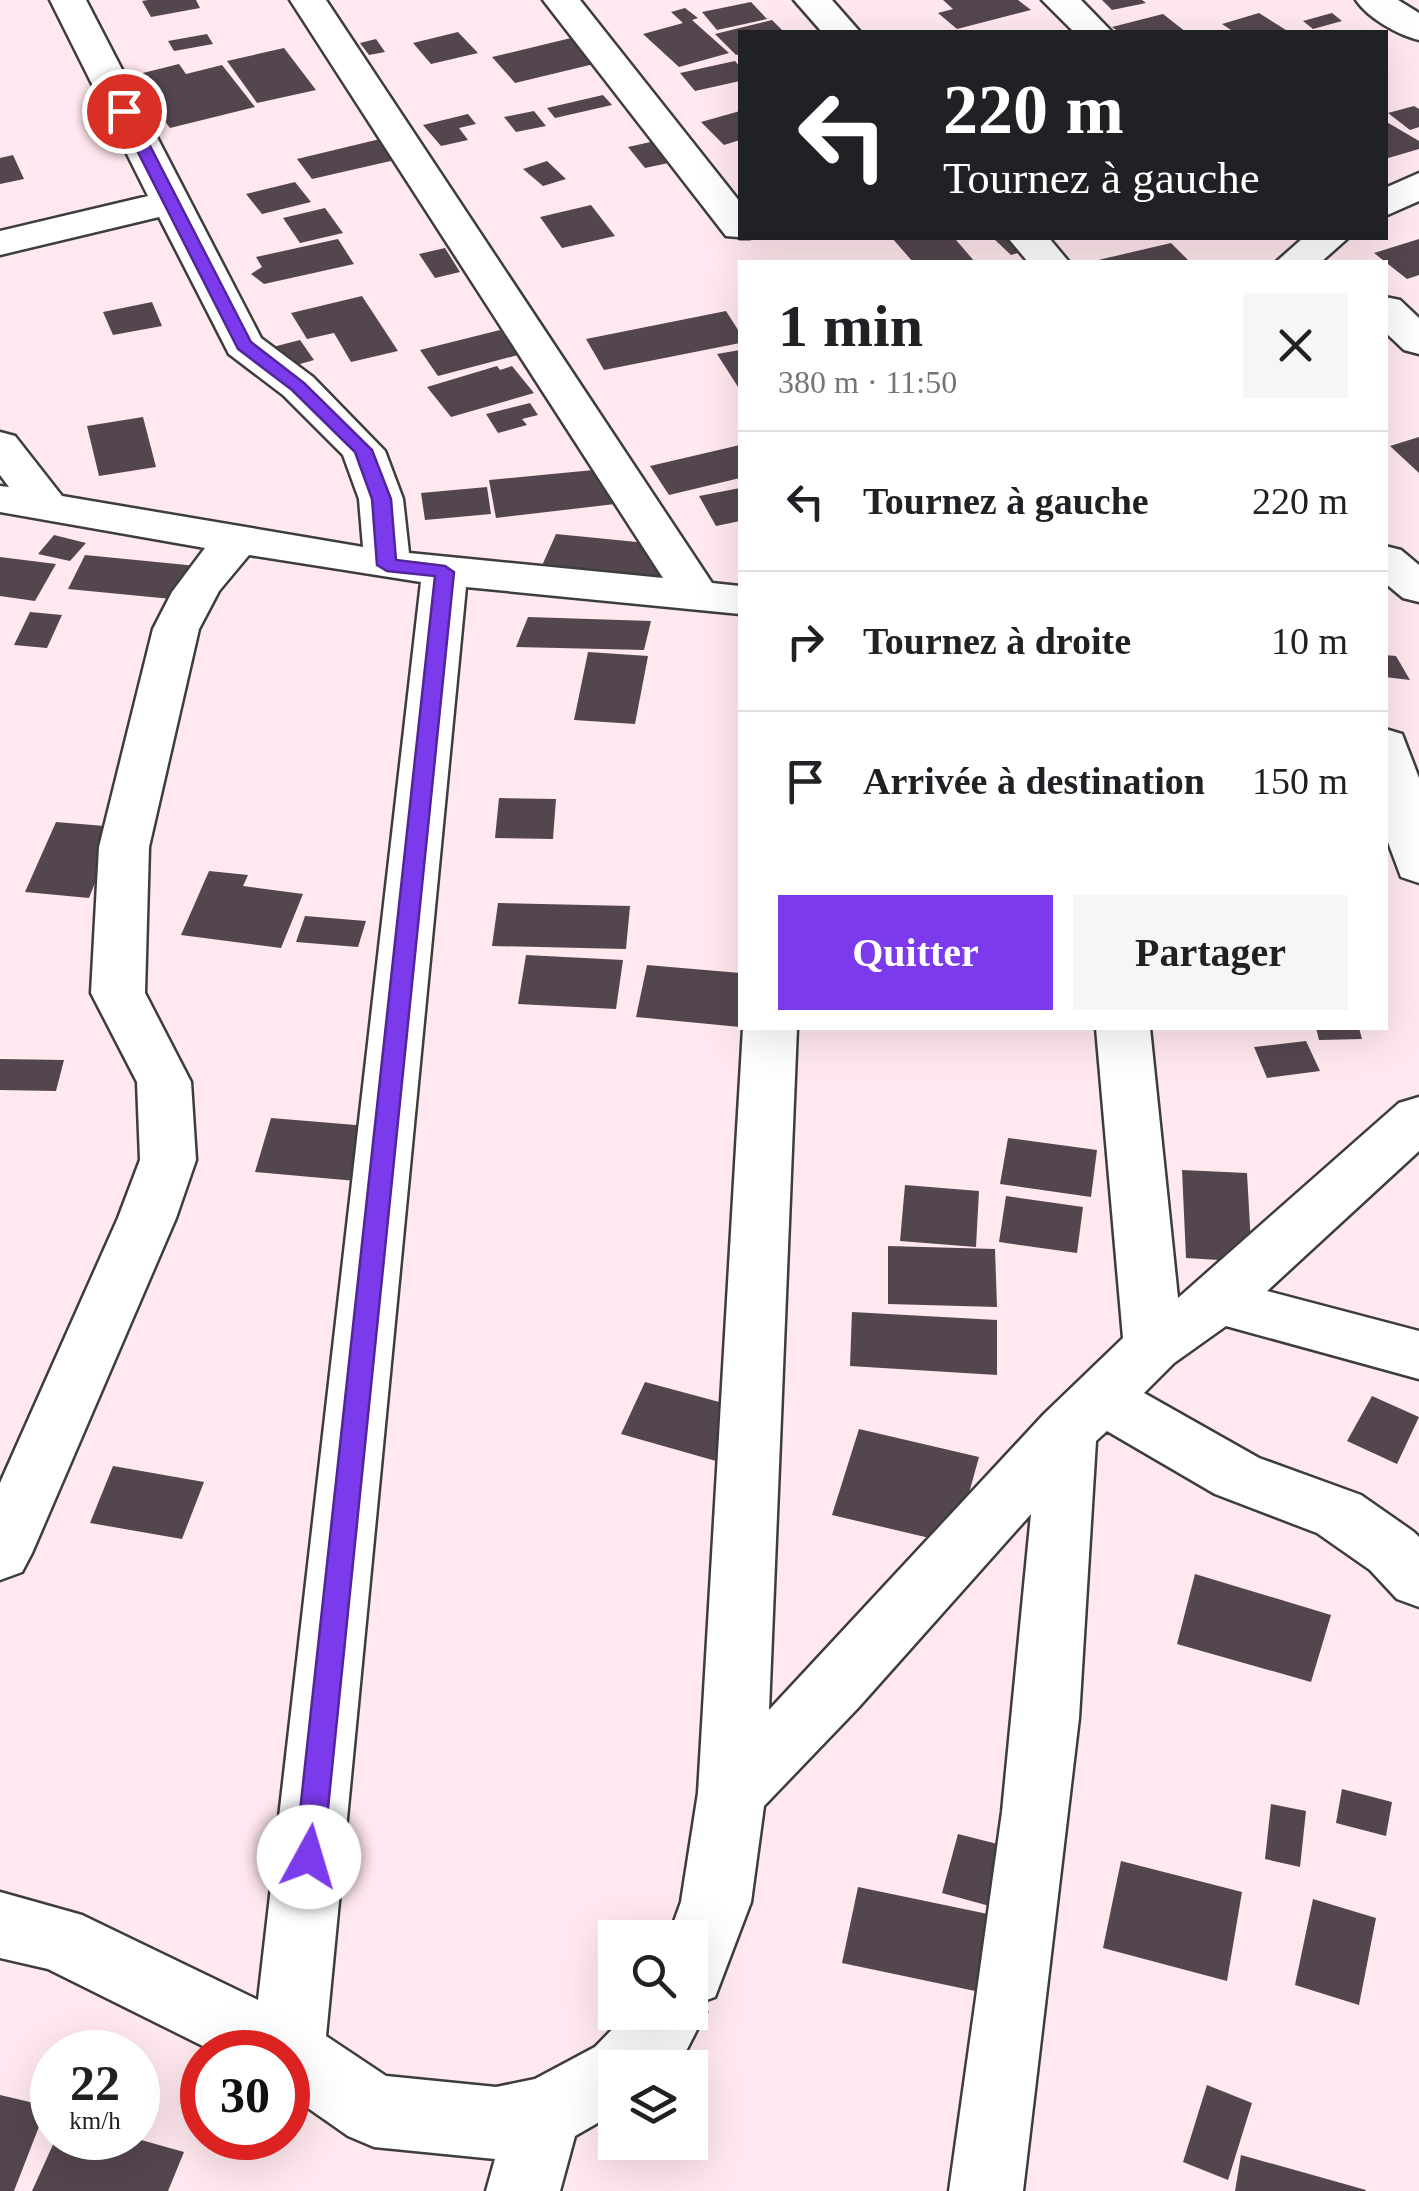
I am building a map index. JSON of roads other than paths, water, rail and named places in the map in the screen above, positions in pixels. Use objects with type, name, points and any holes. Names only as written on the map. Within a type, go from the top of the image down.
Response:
[{"type":"street","points":[[68,0],[244,345],[298,386],[363,450],[382,499],[387,565]]},
{"type":"street","points":[[308,0],[718,597]]},
{"type":"street","points":[[561,0],[738,225]]},
{"type":"street","points":[[812,0],[840,30]]},
{"type":"street","points":[[1060,0],[1092,30]]},
{"type":"street","points":[[1374,0],[1419,28]]},
{"type":"street","points":[[1388,202],[1419,186]]},
{"type":"street","points":[[0,243],[173,202]]},
{"type":"street","points":[[749,240],[765,260]]},
{"type":"street","points":[[1030,240],[1048,260]]},
{"type":"street","points":[[1388,312],[1419,341]]},
{"type":"street","points":[[0,445],[48,508]]},
{"type":"street","points":[[0,500],[387,565],[718,597]]},
{"type":"street","points":[[0,1553],[147,1218],[168,1160],[164,1082],[118,993],[124,847],[176,629],[188,600],[209,569],[238,540]]},
{"type":"street","points":[[1388,562],[1419,588]]},
{"type":"street","points":[[290,2030],[445,572]]},
{"type":"street","points":[[1388,715],[1419,720]]},
{"type":"street","points":[[1388,756],[1419,865]]},
{"type":"street","points":[[708,1924],[716,1902],[732,1793],[770,1030]]},
{"type":"street","points":[[1123,1030],[1153,1346]]},
{"type":"street","points":[[732,1793],[1153,1346],[1218,1301],[1419,1118]]},
{"type":"street","points":[[1218,1301],[1419,1355]]},
{"type":"street","points":[[1084,1415],[1339,1514],[1392,1551],[1419,1580]]},
{"type":"street","points":[[986,2191],[1042,1782],[1061,1580],[1084,1415]]},
{"type":"street","points":[[0,1925],[57,1938],[243,2030]]},
{"type":"street","points":[[641,2050],[660,2030]]},
{"type":"street","points":[[310,2067],[374,2111],[496,2124],[545,2113],[598,2083]]},
{"type":"street","points":[[523,2191],[545,2113]]}]
